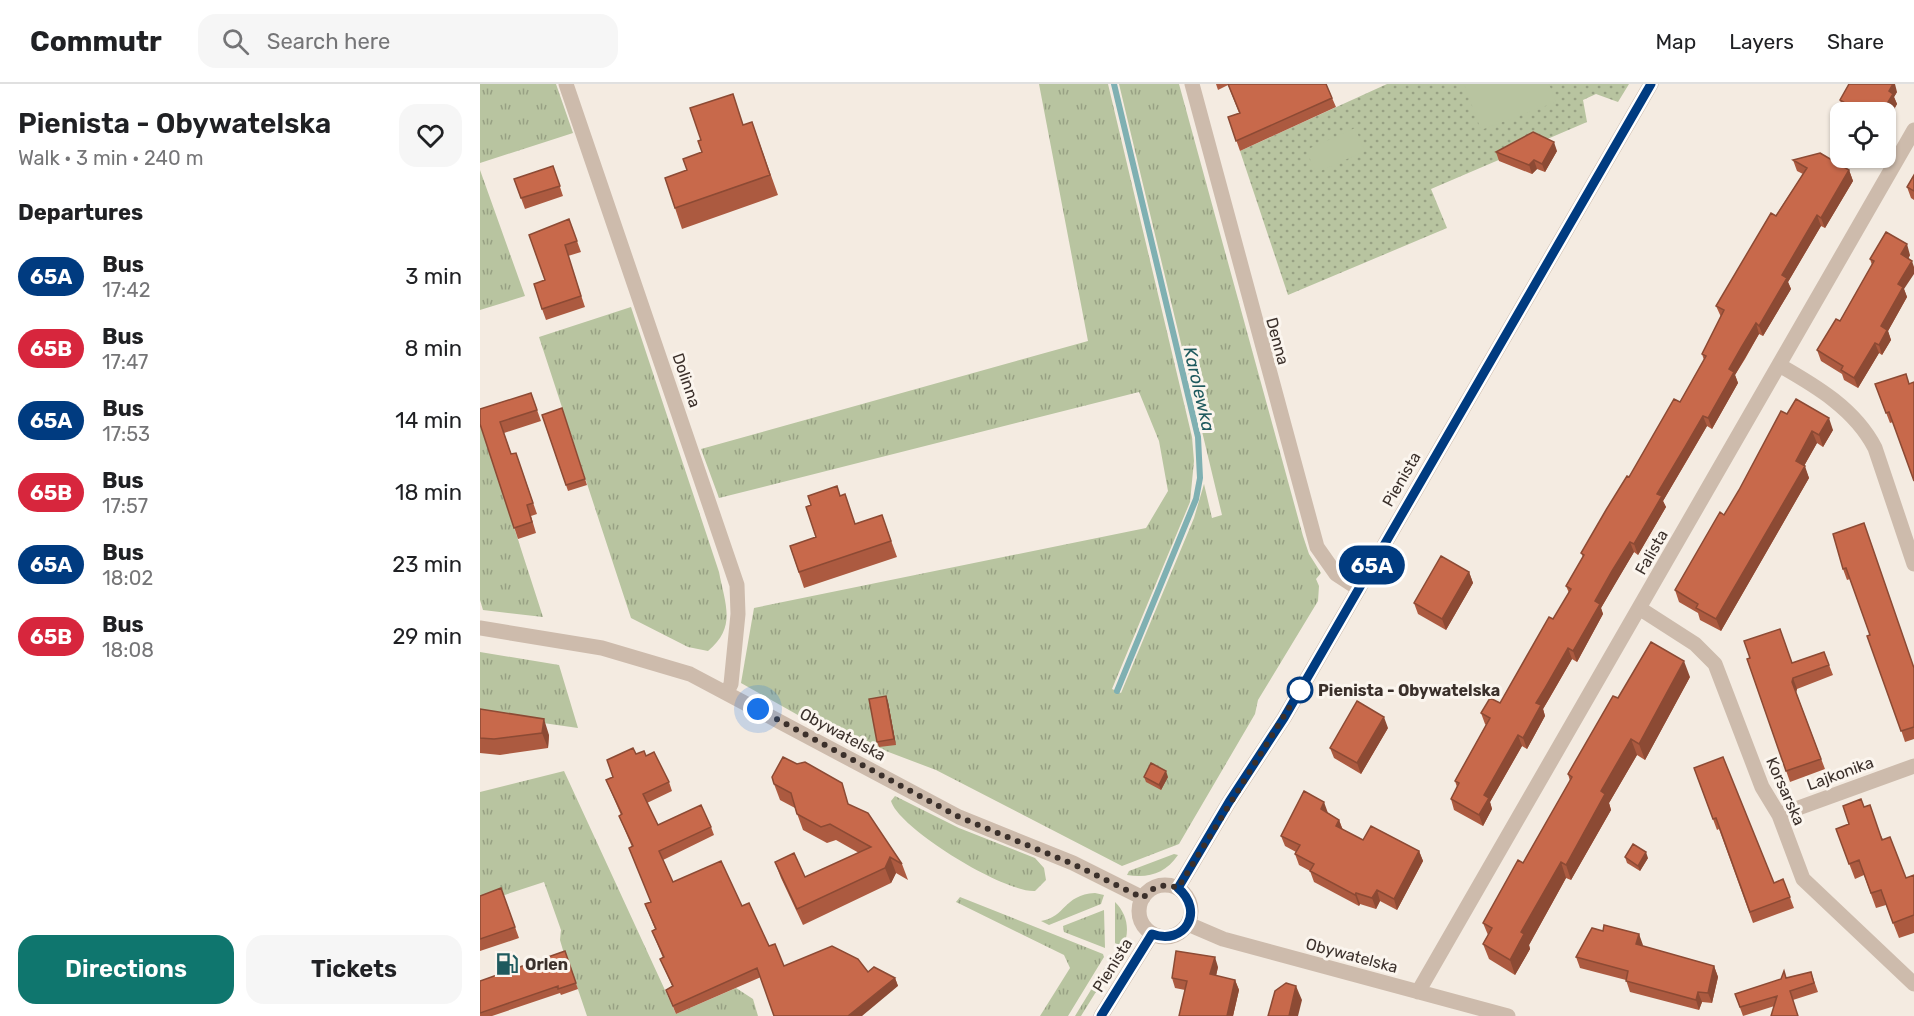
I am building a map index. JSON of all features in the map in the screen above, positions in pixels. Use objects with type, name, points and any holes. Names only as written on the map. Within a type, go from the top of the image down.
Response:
[{"type":"street","name":"Dolinna","points":[[566,84],[737,585],[738,614],[731,684],[728,692]]},
{"type":"street","name":"Denna","points":[[1192,84],[1317,547],[1336,574],[1359,589]]},
{"type":"street","name":"Pienista","points":[[1178,888],[1229,802],[1284,718],[1651,84]]},
{"type":"street","name":"Falista","points":[[1418,992],[1914,130]]},
{"type":"street","points":[[1779,365],[1817,387],[1866,431],[1875,448],[1914,564]]},
{"type":"street","name":"Korsarska","points":[[1639,608],[1695,644],[1715,664],[1761,787],[1779,814],[1799,871],[1808,886],[1914,984]]},
{"type":"street","name":"Obywatelska","points":[[480,628],[636,656],[690,674],[728,692],[959,817],[1073,864],[1143,898]]},
{"type":"street","name":"Lajkonika","points":[[1779,814],[1914,766]]},
{"type":"street","points":[[1163,885],[1178,888],[1185,894],[1191,909],[1188,924],[1176,935],[1160,937],[1152,934],[1142,922],[1139,914],[1143,898],[1155,887],[1163,885]]},
{"type":"street","name":"Obywatelska","points":[[1188,924],[1222,939],[1508,1016]]},
{"type":"street","name":"Pienista","points":[[1101,1016],[1152,934]]},
{"type":"green space","points":[[480,84],[556,84],[573,133],[480,163]]},
{"type":"green space","points":[[1039,84],[1108,84],[1192,437],[1194,461],[1190,502],[1112,689],[1121,693],[1194,518],[1204,484],[1212,518],[1222,515],[1119,84],[1179,84],[1303,536],[1309,554],[1321,573],[1316,579],[1319,586],[1318,601],[1258,700],[1255,714],[1179,844],[1122,866],[936,770],[812,723],[741,683],[754,608],[1146,528],[1168,491],[1159,441],[1139,392],[719,498],[701,449],[1088,341]]},
{"type":"green space","points":[[1387,84],[1629,84],[1618,102],[1596,94],[1583,100],[1587,122],[1431,189],[1447,228],[1288,295],[1240,151]]},
{"type":"green space","points":[[1464,84],[1549,84],[1556,102],[1481,130]]},
{"type":"green space","points":[[1355,128],[1365,151],[1316,173],[1306,150]]},
{"type":"green space","points":[[480,170],[525,296],[480,310]]},
{"type":"green space","points":[[631,307],[719,572],[726,605],[726,624],[717,642],[708,651],[688,647],[631,618],[539,337]]},
{"type":"green space","points":[[480,422],[543,617],[483,610],[480,600]]},
{"type":"green space","points":[[480,652],[559,665],[578,728],[480,714]]},
{"type":"green space","points":[[564,771],[676,1014],[736,988],[753,999],[758,1016],[587,1016],[567,957],[565,957],[560,940],[561,930],[544,882],[480,903],[480,792]]},
{"type":"green space","points":[[895,796],[959,828],[1035,858],[1044,868],[1046,880],[1035,891],[1001,882],[978,871],[913,827],[898,813],[891,801]]},
{"type":"green space","points":[[1174,854],[1178,855],[1168,867],[1156,873],[1142,876],[1127,875],[1129,871]]},
{"type":"green space","points":[[1095,893],[1104,895],[1101,904],[1049,925],[1041,921],[1049,919],[1077,898]]},
{"type":"green space","points":[[960,897],[1103,954],[1104,957],[1068,1016],[1040,1016],[1070,968],[1064,955],[956,902]]},
{"type":"green space","points":[[1115,902],[1123,912],[1127,929],[1123,948],[1115,943]]},
{"type":"green space","points":[[1104,910],[1105,948],[1064,932],[1063,926]]},
{"type":"green space","points":[[1111,957],[1117,958],[1081,1016],[1075,1016]]},
{"type":"building","points":[[1228,84],[1326,84],[1332,98],[1236,141],[1228,117],[1240,113]]},
{"type":"building","points":[[1849,84],[1893,84],[1889,91],[1893,94],[1888,102],[1843,102],[1840,100]]},
{"type":"building","points":[[733,94],[743,125],[752,122],[770,175],[675,208],[665,178],[687,170],[683,159],[702,152],[698,141],[701,140],[690,108]]},
{"type":"building","points":[[1533,132],[1554,142],[1542,164],[1534,160],[1529,165],[1496,152]]},
{"type":"building","points":[[1820,153],[1830,159],[1830,168],[1849,170],[1821,218],[1817,215],[1782,275],[1787,278],[1759,326],[1756,323],[1729,369],[1734,372],[1708,418],[1703,416],[1657,494],[1662,496],[1634,544],[1630,542],[1612,571],[1595,601],[1600,604],[1573,651],[1568,648],[1536,703],[1541,705],[1523,738],[1518,735],[1484,795],[1489,798],[1479,815],[1451,799],[1459,783],[1455,781],[1490,718],[1481,713],[1490,698],[1500,703],[1549,617],[1553,619],[1571,589],[1566,586],[1584,555],[1581,553],[1606,510],[1627,476],[1629,477],[1674,399],[1680,402],[1706,356],[1702,354],[1724,310],[1716,306],[1771,213],[1776,216],[1807,168],[1793,160]]},
{"type":"building","points":[[553,166],[560,186],[521,198],[514,179]]},
{"type":"building","points":[[1914,175],[1914,191],[1907,187]]},
{"type":"building","points":[[569,219],[577,241],[565,245],[581,296],[542,309],[534,284],[545,280],[529,235]]},
{"type":"building","points":[[1886,232],[1907,244],[1901,254],[1912,261],[1898,284],[1903,287],[1881,326],[1887,330],[1879,345],[1875,343],[1854,378],[1841,370],[1843,366],[1817,350],[1836,319],[1840,321],[1874,261],[1870,259]]},
{"type":"building","points":[[1906,374],[1909,384],[1914,382],[1914,481],[1889,412],[1886,413],[1875,384]]},
{"type":"building","points":[[531,393],[537,410],[500,422],[511,454],[516,453],[533,503],[527,505],[532,522],[514,528],[480,424],[480,409]]},
{"type":"building","points":[[1796,399],[1829,418],[1819,435],[1812,431],[1796,461],[1805,466],[1716,619],[1696,608],[1698,604],[1675,590],[1720,512],[1724,515],[1739,490],[1781,411],[1787,414]]},
{"type":"building","points":[[562,408],[585,479],[566,485],[542,415]]},
{"type":"building","points":[[837,486],[840,496],[845,494],[855,524],[882,515],[891,541],[799,572],[790,546],[816,537],[806,507],[811,505],[808,496]]},
{"type":"building","points":[[1864,523],[1914,668],[1914,727],[1901,731],[1867,636],[1870,635],[1846,568],[1843,569],[1833,534]]},
{"type":"building","points":[[1441,556],[1469,572],[1442,619],[1414,603]]},
{"type":"building","points":[[1780,629],[1792,663],[1824,652],[1829,665],[1793,678],[1792,682],[1821,759],[1786,771],[1747,659],[1750,658],[1744,641]]},
{"type":"building","points":[[1651,642],[1684,661],[1639,744],[1631,739],[1601,791],[1605,794],[1566,865],[1561,862],[1521,932],[1524,934],[1510,960],[1483,944],[1492,928],[1483,923],[1518,860],[1523,863],[1572,777],[1568,774],[1613,696],[1618,698]]},
{"type":"building","points":[[886,696],[894,739],[877,742],[869,699]]},
{"type":"building","points":[[1357,701],[1384,717],[1357,763],[1330,748]]},
{"type":"building","points":[[480,709],[544,719],[542,733],[494,739],[480,738]]},
{"type":"building","points":[[633,748],[636,754],[644,751],[646,756],[654,752],[669,782],[643,794],[658,825],[701,805],[711,827],[659,851],[673,882],[721,861],[742,906],[749,903],[769,946],[775,944],[784,966],[832,946],[858,959],[868,972],[874,967],[895,978],[848,1016],[774,1016],[757,968],[673,1006],[666,990],[673,986],[660,959],[664,957],[652,931],[656,929],[645,904],[651,902],[629,848],[633,846],[619,816],[622,814],[606,780],[613,777],[607,760]]},
{"type":"building","points":[[783,757],[797,764],[805,762],[842,783],[848,804],[868,813],[902,864],[890,857],[885,868],[797,909],[775,862],[794,853],[805,877],[871,847],[830,824],[821,827],[797,814],[791,793],[774,784],[772,777]]},
{"type":"building","points":[[1723,757],[1774,883],[1783,879],[1790,897],[1750,912],[1716,818],[1713,819],[1694,768]]},
{"type":"building","points":[[1151,763],[1166,771],[1159,785],[1144,777]]},
{"type":"building","points":[[1304,791],[1324,802],[1321,809],[1339,820],[1336,826],[1363,840],[1371,826],[1419,851],[1394,899],[1377,890],[1372,898],[1356,893],[1355,895],[1310,871],[1314,864],[1295,854],[1300,845],[1281,836]]},
{"type":"building","points":[[1861,799],[1864,807],[1870,805],[1882,840],[1890,837],[1906,878],[1914,875],[1914,915],[1893,923],[1881,890],[1871,893],[1859,860],[1849,864],[1836,829],[1849,824],[1843,806]]},
{"type":"building","points":[[1633,844],[1646,852],[1638,866],[1625,857]]},
{"type":"building","points":[[501,888],[515,927],[480,939],[480,896]]},
{"type":"building","points":[[1604,925],[1639,934],[1636,944],[1714,966],[1708,993],[1698,992],[1696,1000],[1626,981],[1628,971],[1576,957],[1592,928],[1603,931]]},
{"type":"building","points":[[565,951],[576,983],[558,989],[558,986],[480,1013],[480,981]]},
{"type":"building","points":[[1176,951],[1215,957],[1210,974],[1235,980],[1227,1016],[1179,1016],[1187,981],[1172,978]]},
{"type":"building","points":[[1784,971],[1786,978],[1811,972],[1814,983],[1790,991],[1798,1016],[1771,1016],[1777,996],[1740,1007],[1735,994],[1781,979]]},
{"type":"building","points":[[1286,983],[1296,986],[1289,1016],[1268,1016],[1275,991]]},
{"type":"waterway","name":"Karolewka","points":[[1114,84],[1198,437],[1200,478],[1196,499],[1117,691]]},
{"type":"bus line","name":"65A","points":[[1101,1016],[1152,934],[1160,937],[1176,935],[1188,924],[1191,916],[1189,901],[1178,888],[1229,802],[1284,718],[1651,84]]},
{"type":"place","name":"Pienista - Obywatelska","points":[[1300,690]]},
{"type":"place","name":"Orlen","points":[[507,964]]},
{"type":"route","points":[[758,709],[959,817],[1073,864],[1143,898],[1155,887],[1163,885],[1178,888],[1300,690]]}]
